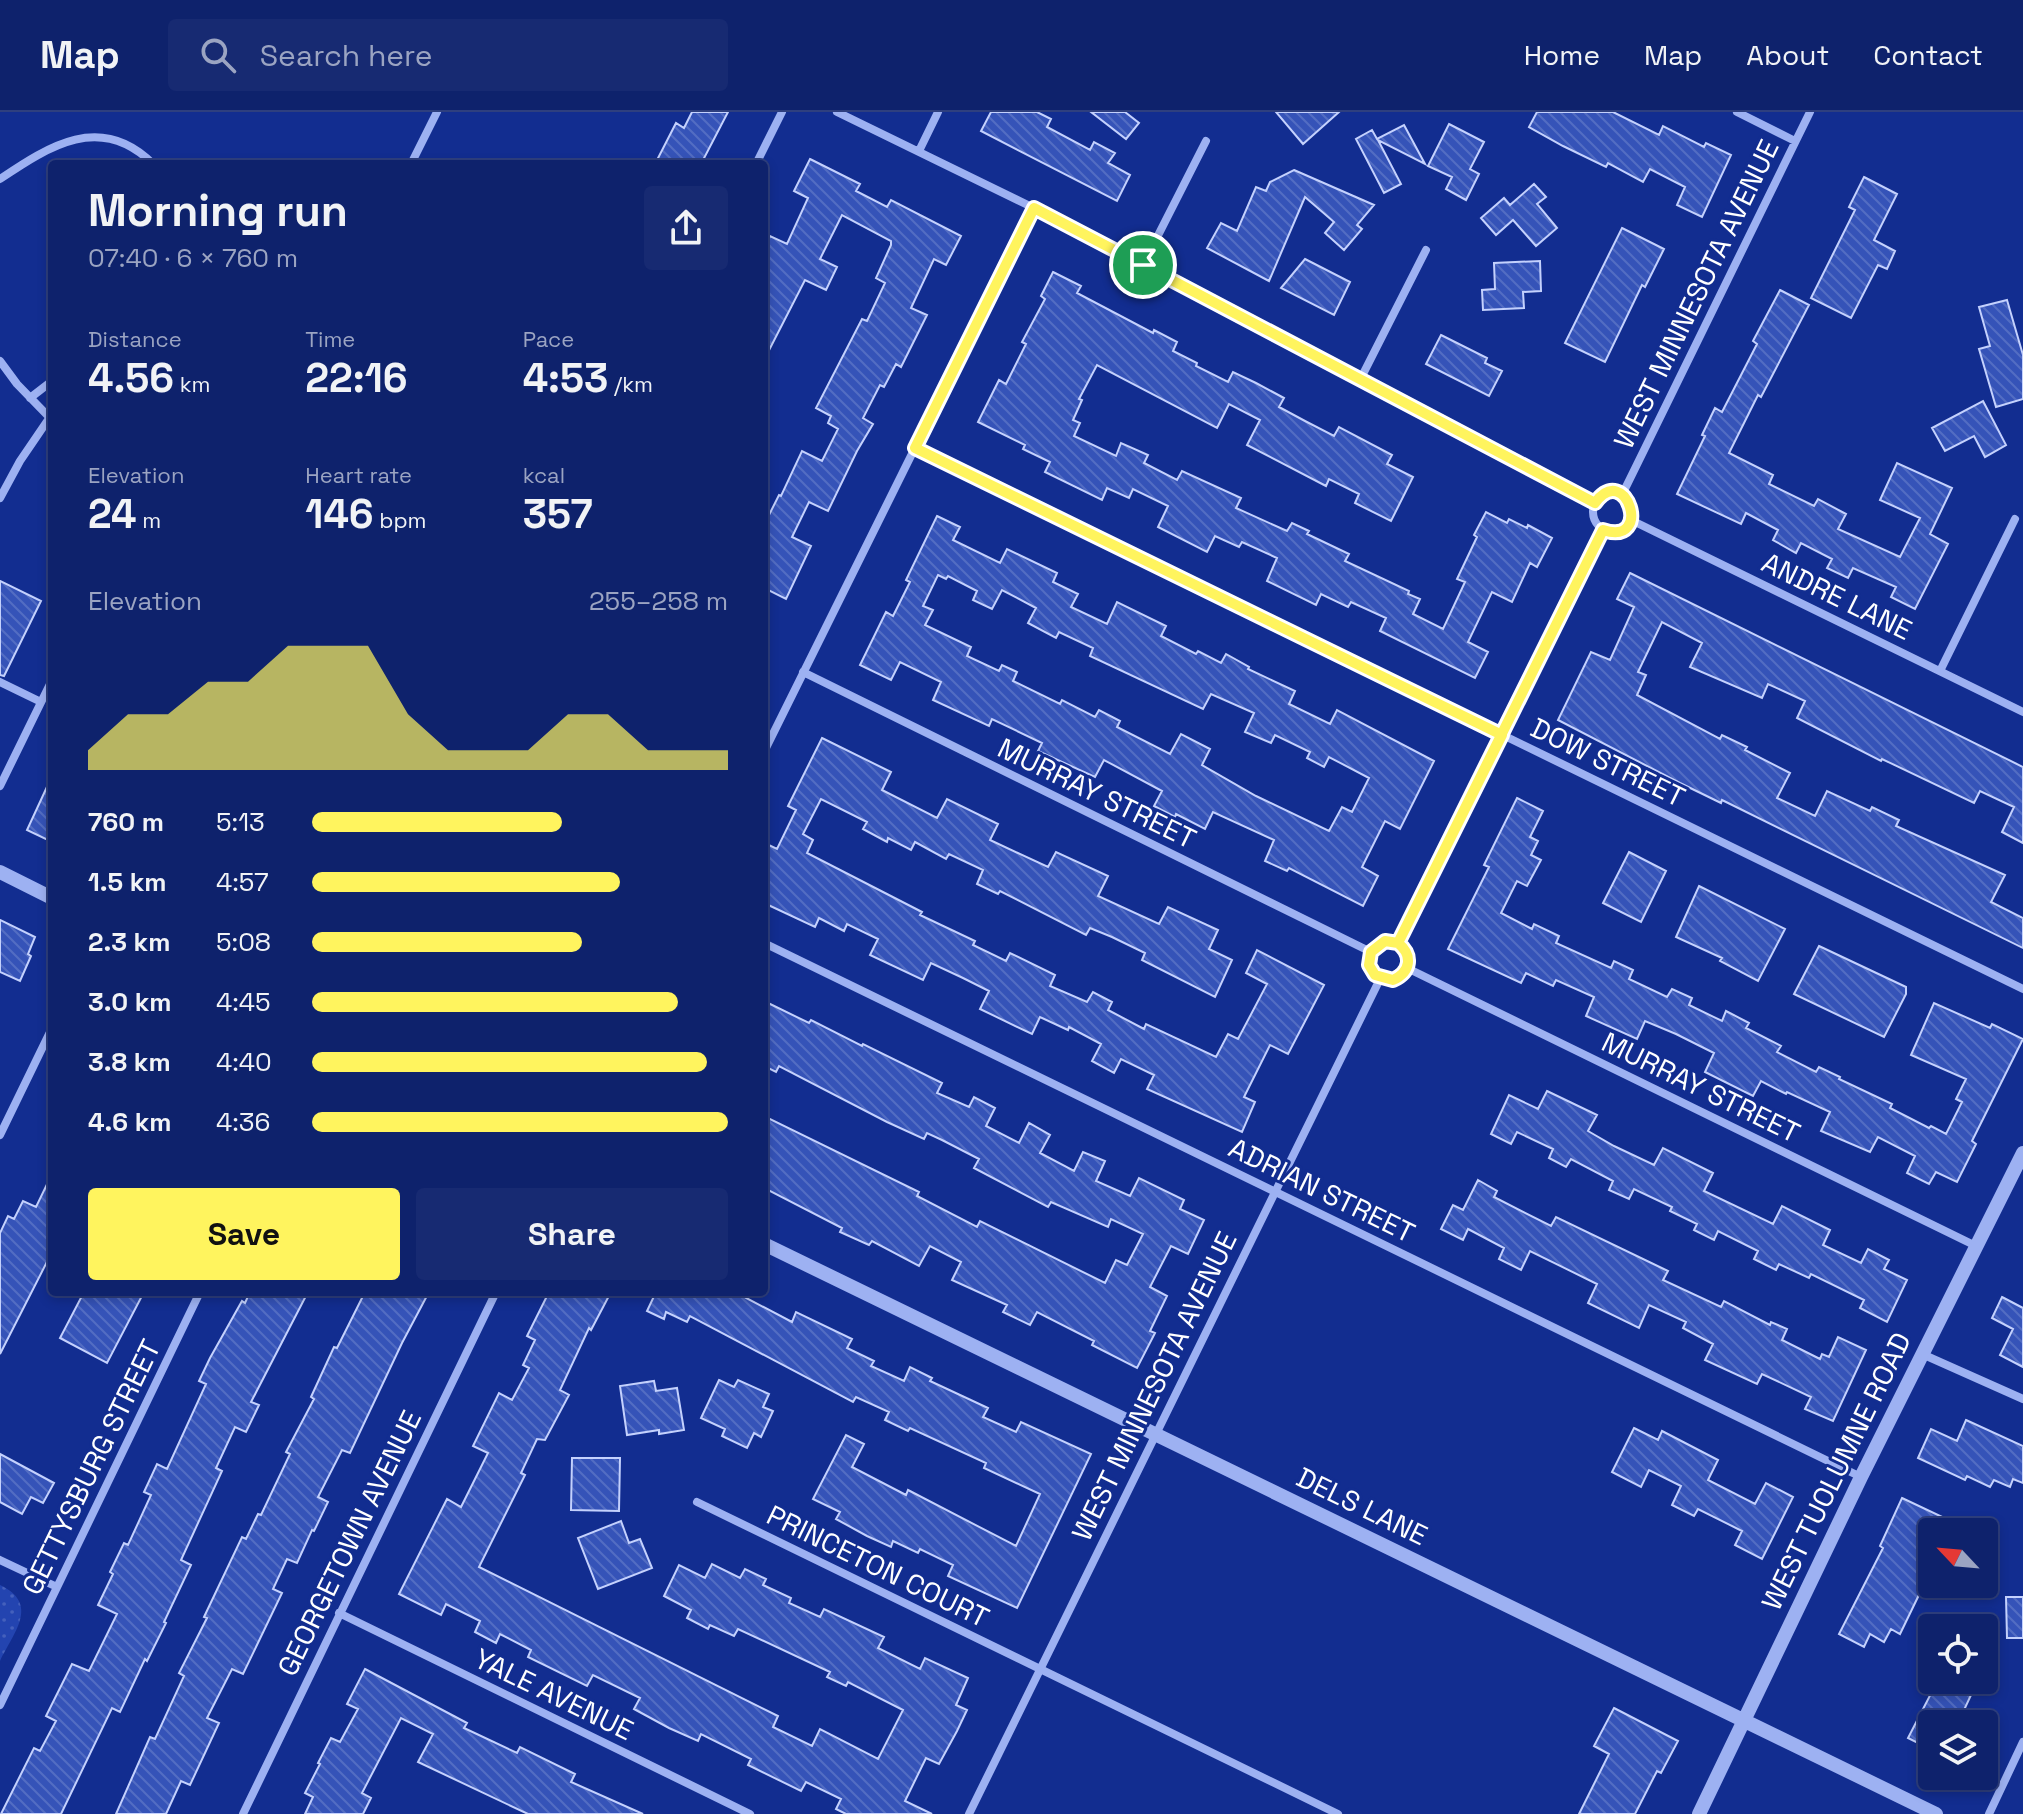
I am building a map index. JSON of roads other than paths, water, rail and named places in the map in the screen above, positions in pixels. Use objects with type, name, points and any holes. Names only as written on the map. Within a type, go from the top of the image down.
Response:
[{"type":"street","points":[[413,160],[437,112]]},
{"type":"street","points":[[758,160],[782,112]]},
{"type":"street","points":[[837,112],[1034,208],[1595,503]]},
{"type":"street","points":[[919,151],[938,112]]},
{"type":"street","points":[[1737,112],[1795,141]]},
{"type":"street","name":"WEST MINNESOTA AVENUE","points":[[1622,495],[1810,112]]},
{"type":"street","points":[[0,179],[52,146],[80,137],[94,136],[118,142],[148,160]]},
{"type":"street","points":[[1143,265],[1206,141]]},
{"type":"street","points":[[768,744],[1034,208]]},
{"type":"street","points":[[1360,380],[1426,250]]},
{"type":"street","points":[[0,361],[48,415]]},
{"type":"street","points":[[30,398],[48,384]]},
{"type":"street","points":[[0,498],[20,461],[48,422]]},
{"type":"street","name":"DOW STREET","points":[[915,448],[2023,989]]},
{"type":"street","points":[[1610,492],[1622,495],[1630,503],[1631,520],[1622,530],[1603,530],[1593,515],[1595,503],[1610,492]]},
{"type":"street","points":[[1940,671],[2015,519]]},
{"type":"street","name":"ANDRE LANE","points":[[1631,520],[2023,712]]},
{"type":"street","points":[[1398,943],[1603,530]]},
{"type":"street","name":"MURRAY STREET","points":[[803,672],[1371,952]]},
{"type":"street","points":[[0,682],[41,702]]},
{"type":"street","points":[[0,786],[48,688]]},
{"type":"street","points":[[0,872],[48,896]]},
{"type":"street","points":[[1385,941],[1398,943],[1406,951],[1407,968],[1393,980],[1380,979],[1371,970],[1371,952],[1385,941]]},
{"type":"street","name":"ADRIAN STREET","points":[[768,945],[1861,1477]]},
{"type":"street","name":"MURRAY STREET","points":[[1407,968],[1976,1246]]},
{"type":"street","name":"WEST MINNESOTA AVENUE","points":[[969,1814],[1380,979]]},
{"type":"street","points":[[0,1135],[48,1036]]},
{"type":"street","name":"WEST TUOLUMNE ROAD","points":[[1699,1814],[1861,1477],[2023,1153]]},
{"type":"street","name":"DELS LANE","points":[[768,1246],[1936,1814]]},
{"type":"street","name":"GETTYSBURG STREET","points":[[0,1705],[198,1296]]},
{"type":"street","name":"GEORGETOWN AVENUE","points":[[243,1814],[494,1296]]},
{"type":"street","points":[[1922,1354],[2023,1399]]},
{"type":"street","name":"PRINCETON COURT","points":[[697,1502],[1338,1814]]},
{"type":"street","points":[[0,1560],[57,1587]]},
{"type":"street","name":"YALE AVENUE","points":[[339,1613],[750,1814]]},
{"type":"street","points":[[1989,1814],[2023,1742]]}]
